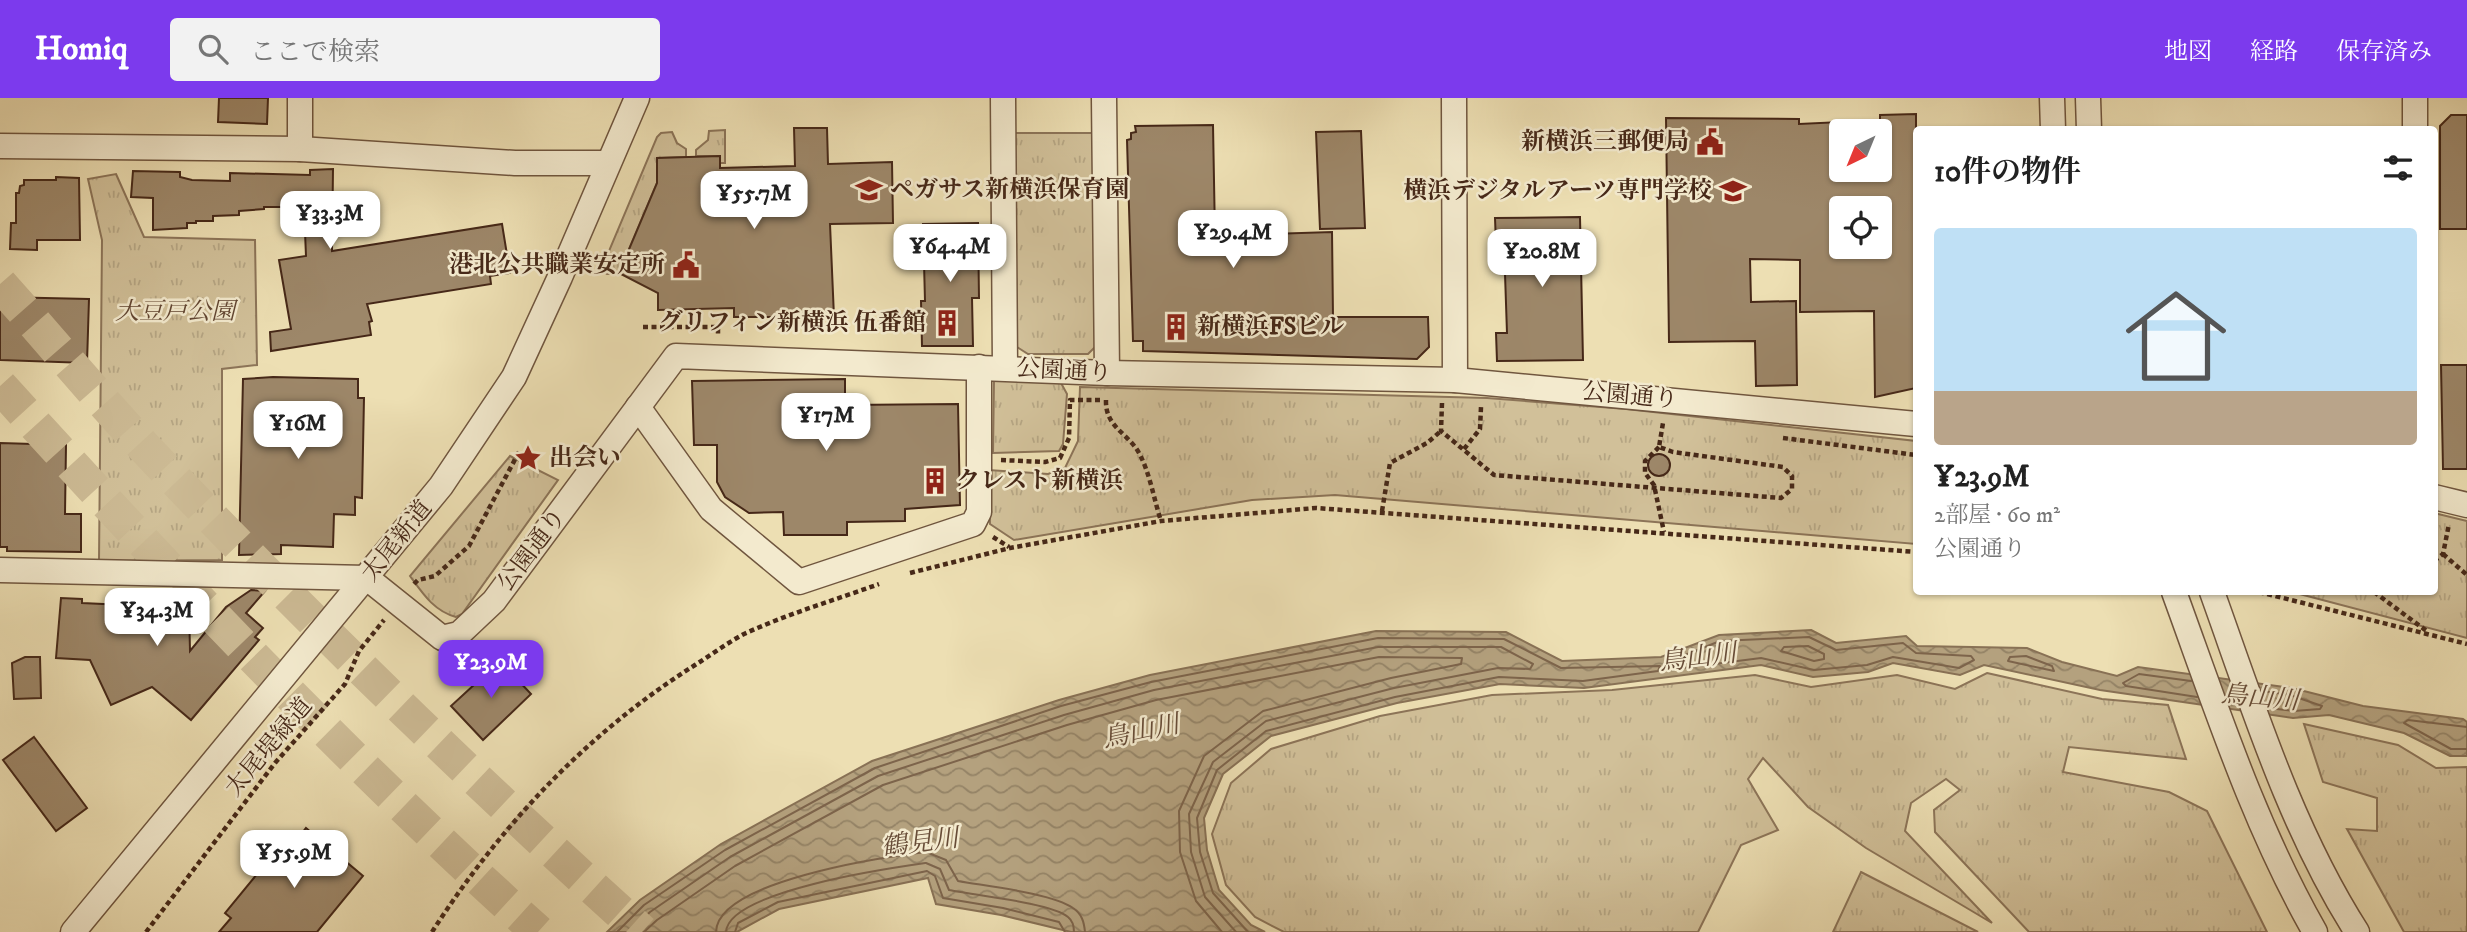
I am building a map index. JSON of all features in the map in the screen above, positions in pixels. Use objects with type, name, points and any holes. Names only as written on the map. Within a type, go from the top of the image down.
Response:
[{"type":"street","points":[[300,98],[300,149]]},
{"type":"street","name":"太尾新道","points":[[73,932],[441,486],[514,377],[561,277],[637,98]]},
{"type":"street","points":[[1003,98],[1005,368]]},
{"type":"street","points":[[1104,98],[1107,373]]},
{"type":"street","points":[[1449,389],[1454,98]]},
{"type":"street","points":[[2052,98],[2053,126]]},
{"type":"street","points":[[2088,98],[2089,126]]},
{"type":"street","points":[[2415,98],[2415,126]]},
{"type":"street","points":[[0,146],[300,149],[515,163],[608,163]]},
{"type":"street","name":"公園通り","points":[[367,578],[442,639],[459,634],[494,601],[676,355],[979,366],[1449,389],[1913,424]]},
{"type":"street","points":[[638,407],[710,509],[799,582],[973,524],[979,512],[979,366]]},
{"type":"street","points":[[2438,499],[2459,510]]},
{"type":"street","points":[[0,570],[367,578]]},
{"type":"street","points":[[2175,595],[2270,842],[2315,932]]},
{"type":"street","points":[[2214,595],[2305,833],[2326,879],[2357,932]]},
{"type":"path","points":[[643,327],[718,327],[718,342]]},
{"type":"path","points":[[1382,512],[1390,463],[1427,443],[1441,431],[1449,389]]},
{"type":"path","points":[[1464,449],[1479,429],[1481,399]]},
{"type":"path","points":[[979,458],[1045,462],[1060,457],[1069,438],[1070,400]]},
{"type":"path","points":[[1107,400],[1106,410],[1117,432],[1139,452],[1161,521]]},
{"type":"path","points":[[1664,532],[1654,485],[1645,472],[1645,461],[1660,447],[1661,423],[1674,425]]},
{"type":"path","points":[[1441,431],[1494,475],[1654,485],[1750,498],[1781,498],[1792,489],[1792,476],[1783,467],[1673,452],[1660,447]]},
{"type":"path","points":[[1782,438],[1913,455]]},
{"type":"path","points":[[411,588],[418,580],[436,576],[469,546],[520,450]]},
{"type":"path","points":[[902,575],[1010,548],[1161,521],[1316,508],[1913,552]]},
{"type":"path","points":[[2438,558],[2443,554],[2459,510]]},
{"type":"path","points":[[2443,554],[2467,575]]},
{"type":"path","points":[[432,932],[468,877],[511,823],[575,755],[657,689],[744,635],[890,580]]},
{"type":"path","points":[[2271,595],[2467,644]]},
{"type":"path","points":[[2379,595],[2431,635]]},
{"type":"path","name":"太尾堤緑道","points":[[146,932],[275,763],[345,684],[359,651],[388,615]]},
{"type":"green space","points":[[725,130],[725,163],[720,163],[720,156],[696,156],[696,150],[708,140],[709,131]]},
{"type":"green space","points":[[672,132],[677,143],[686,149],[686,157],[657,158],[657,183],[619,273],[607,274],[601,270],[657,137],[661,133]]},
{"type":"green space","points":[[1013,133],[1095,133],[1095,347],[1088,354],[1028,354],[1017,347]]},
{"type":"green space","name":"大豆戸公園","points":[[116,174],[144,237],[255,240],[257,365],[222,369],[222,560],[99,561],[102,240],[88,179]]},
{"type":"green space","points":[[994,380],[1061,383],[1067,394],[1063,444],[1059,451],[993,453]]},
{"type":"green space","points":[[1080,387],[1487,398],[1626,409],[1913,441],[1913,544],[1335,495],[1252,500],[1014,540],[990,524],[989,470],[1048,474],[1065,468],[1078,441]]},
{"type":"green space","points":[[510,456],[558,480],[462,614],[456,617],[441,611],[410,576]]},
{"type":"green space","points":[[2438,514],[2467,521],[2467,638],[2303,595],[2438,595]]},
{"type":"green space","points":[[1987,673],[2102,699],[2168,705],[2186,759],[2069,747],[2063,772],[2169,792],[2207,811],[2267,932],[2029,932],[1935,832],[1934,810],[1960,790],[1946,779],[1911,803],[1905,831],[1992,923],[1866,848],[1808,807],[1763,758],[1748,779],[1778,830],[1741,845],[1698,932],[1284,932],[1255,917],[1226,885],[1212,834],[1231,783],[1271,749],[1380,716],[1492,695],[1612,690],[1755,675],[1811,687],[1897,675],[1955,689]]},
{"type":"green space","points":[[2304,724],[2398,745],[2436,768],[2467,767],[2467,932],[2404,932],[2347,829],[2377,831],[2377,798],[2323,782]]},
{"type":"green space","points":[[1861,872],[1978,932],[1833,932]]},
{"type":"water","points":[[1811,630],[1836,643],[1906,636],[1917,646],[2027,648],[2062,662],[2117,676],[2138,667],[2292,688],[2363,706],[2463,719],[2467,722],[2467,756],[2450,756],[2404,733],[2329,715],[2293,718],[2100,690],[1984,665],[1960,675],[1893,663],[1868,672],[1813,677],[1761,665],[1584,688],[1500,684],[1397,703],[1271,736],[1223,774],[1204,818],[1207,850],[1219,890],[1251,925],[1265,932],[1071,932],[1001,915],[936,904],[928,878],[779,909],[737,932],[607,932],[640,900],[721,844],[872,761],[1059,700],[1150,675],[1376,631],[1506,632],[1562,661],[1661,657],[1719,635]]},
{"type":"building","points":[[219,98],[268,98],[267,124],[218,122]]},
{"type":"building","points":[[1916,114],[1916,126],[1913,126],[1913,389],[1875,397],[1874,311],[1800,312],[1800,260],[1750,259],[1751,302],[1796,301],[1797,385],[1756,386],[1755,341],[1669,342],[1666,118],[1799,119],[1799,124],[1829,123],[1829,182],[1892,182],[1892,119],[1880,119],[1880,115]]},
{"type":"building","points":[[2451,115],[2467,115],[2467,229],[2440,229],[2440,126]]},
{"type":"building","points":[[1213,125],[1215,236],[1332,232],[1333,317],[1428,317],[1429,347],[1417,359],[1143,351],[1143,341],[1133,341],[1127,140],[1131,139],[1131,133],[1136,132],[1135,126]]},
{"type":"building","points":[[794,128],[827,128],[828,164],[892,162],[893,223],[830,224],[834,317],[734,317],[734,308],[658,310],[658,293],[619,273],[657,183],[657,158],[720,156],[720,168],[795,166]]},
{"type":"building","points":[[1361,131],[1365,228],[1320,229],[1316,132]]},
{"type":"building","points":[[333,169],[332,251],[502,224],[510,273],[490,276],[491,284],[367,304],[372,321],[369,322],[371,335],[271,351],[270,332],[291,329],[279,260],[306,256],[304,207],[264,207],[239,211],[239,215],[213,216],[213,221],[187,223],[187,228],[153,230],[153,198],[131,197],[133,171],[180,172],[180,177],[192,180],[230,181],[230,173],[310,175],[310,170]]},
{"type":"building","points":[[56,177],[79,178],[80,240],[37,240],[37,250],[10,249],[11,223],[16,223],[16,193],[19,193],[20,186],[24,185],[24,180],[56,180]]},
{"type":"building","points":[[1580,217],[1583,360],[1497,361],[1496,333],[1507,333],[1504,244],[1496,244],[1495,218]]},
{"type":"building","points":[[978,223],[979,298],[972,298],[973,346],[922,346],[921,301],[925,301],[923,224]]},
{"type":"building","points":[[0,297],[89,299],[87,363],[0,360]]},
{"type":"building","points":[[2441,365],[2467,365],[2467,469],[2443,469]]},
{"type":"building","points":[[243,379],[358,379],[358,398],[364,398],[362,498],[355,497],[355,515],[334,514],[333,547],[281,545],[281,554],[239,555]]},
{"type":"building","points":[[845,379],[845,405],[958,404],[960,505],[905,509],[905,521],[847,522],[847,535],[784,535],[783,512],[749,513],[725,497],[717,482],[717,445],[694,445],[692,381]]},
{"type":"building","points":[[0,443],[66,445],[65,514],[81,514],[81,552],[7,551],[7,547],[0,547]]},
{"type":"building","points":[[1659,454],[1667,457],[1670,465],[1667,473],[1659,476],[1651,473],[1648,465],[1651,457]]},
{"type":"building","points":[[251,590],[265,591],[246,613],[263,628],[255,637],[259,640],[191,720],[152,687],[111,705],[90,660],[56,658],[61,598],[82,599],[82,603],[189,608],[190,651],[226,607]]},
{"type":"building","points":[[25,657],[40,657],[41,698],[14,699],[12,663]]},
{"type":"building","points":[[500,661],[531,694],[483,740],[451,706]]},
{"type":"building","points":[[34,737],[87,808],[56,831],[3,760]]},
{"type":"building","points":[[306,828],[363,876],[317,932],[219,932],[231,918],[225,913],[281,845],[288,851]]},
{"type":"tunnel","points":[[0,284],[144,447],[265,572],[451,755],[642,932]]},
{"type":"tunnel","points":[[0,386],[129,527],[262,666],[399,802],[538,932]]},
{"type":"place","name":"新横浜三郵便局","points":[[1710,142]]},
{"type":"place","name":"ペガサス新横浜保育園","points":[[869,190]]},
{"type":"place","name":"横浜デジタルアーツ専門学校","points":[[1733,191]]},
{"type":"place","name":"港北公共職業安定所","points":[[686,265]]},
{"type":"place","name":"グリフィン新横浜 伍番館","points":[[947,323]]},
{"type":"place","name":"新横浜FSビル","points":[[1176,327]]},
{"type":"place","name":"出会い","points":[[528,458]]},
{"type":"place","name":"クレスト新横浜","points":[[935,481]]},
{"type":"water label","name":"鳥山川","points":[[1698,658]]},
{"type":"water label","name":"鳥山川","points":[[2260,698]]},
{"type":"water label","name":"鳥山川","points":[[1141,732]]},
{"type":"water label","name":"鶴見川","points":[[920,843]]}]
